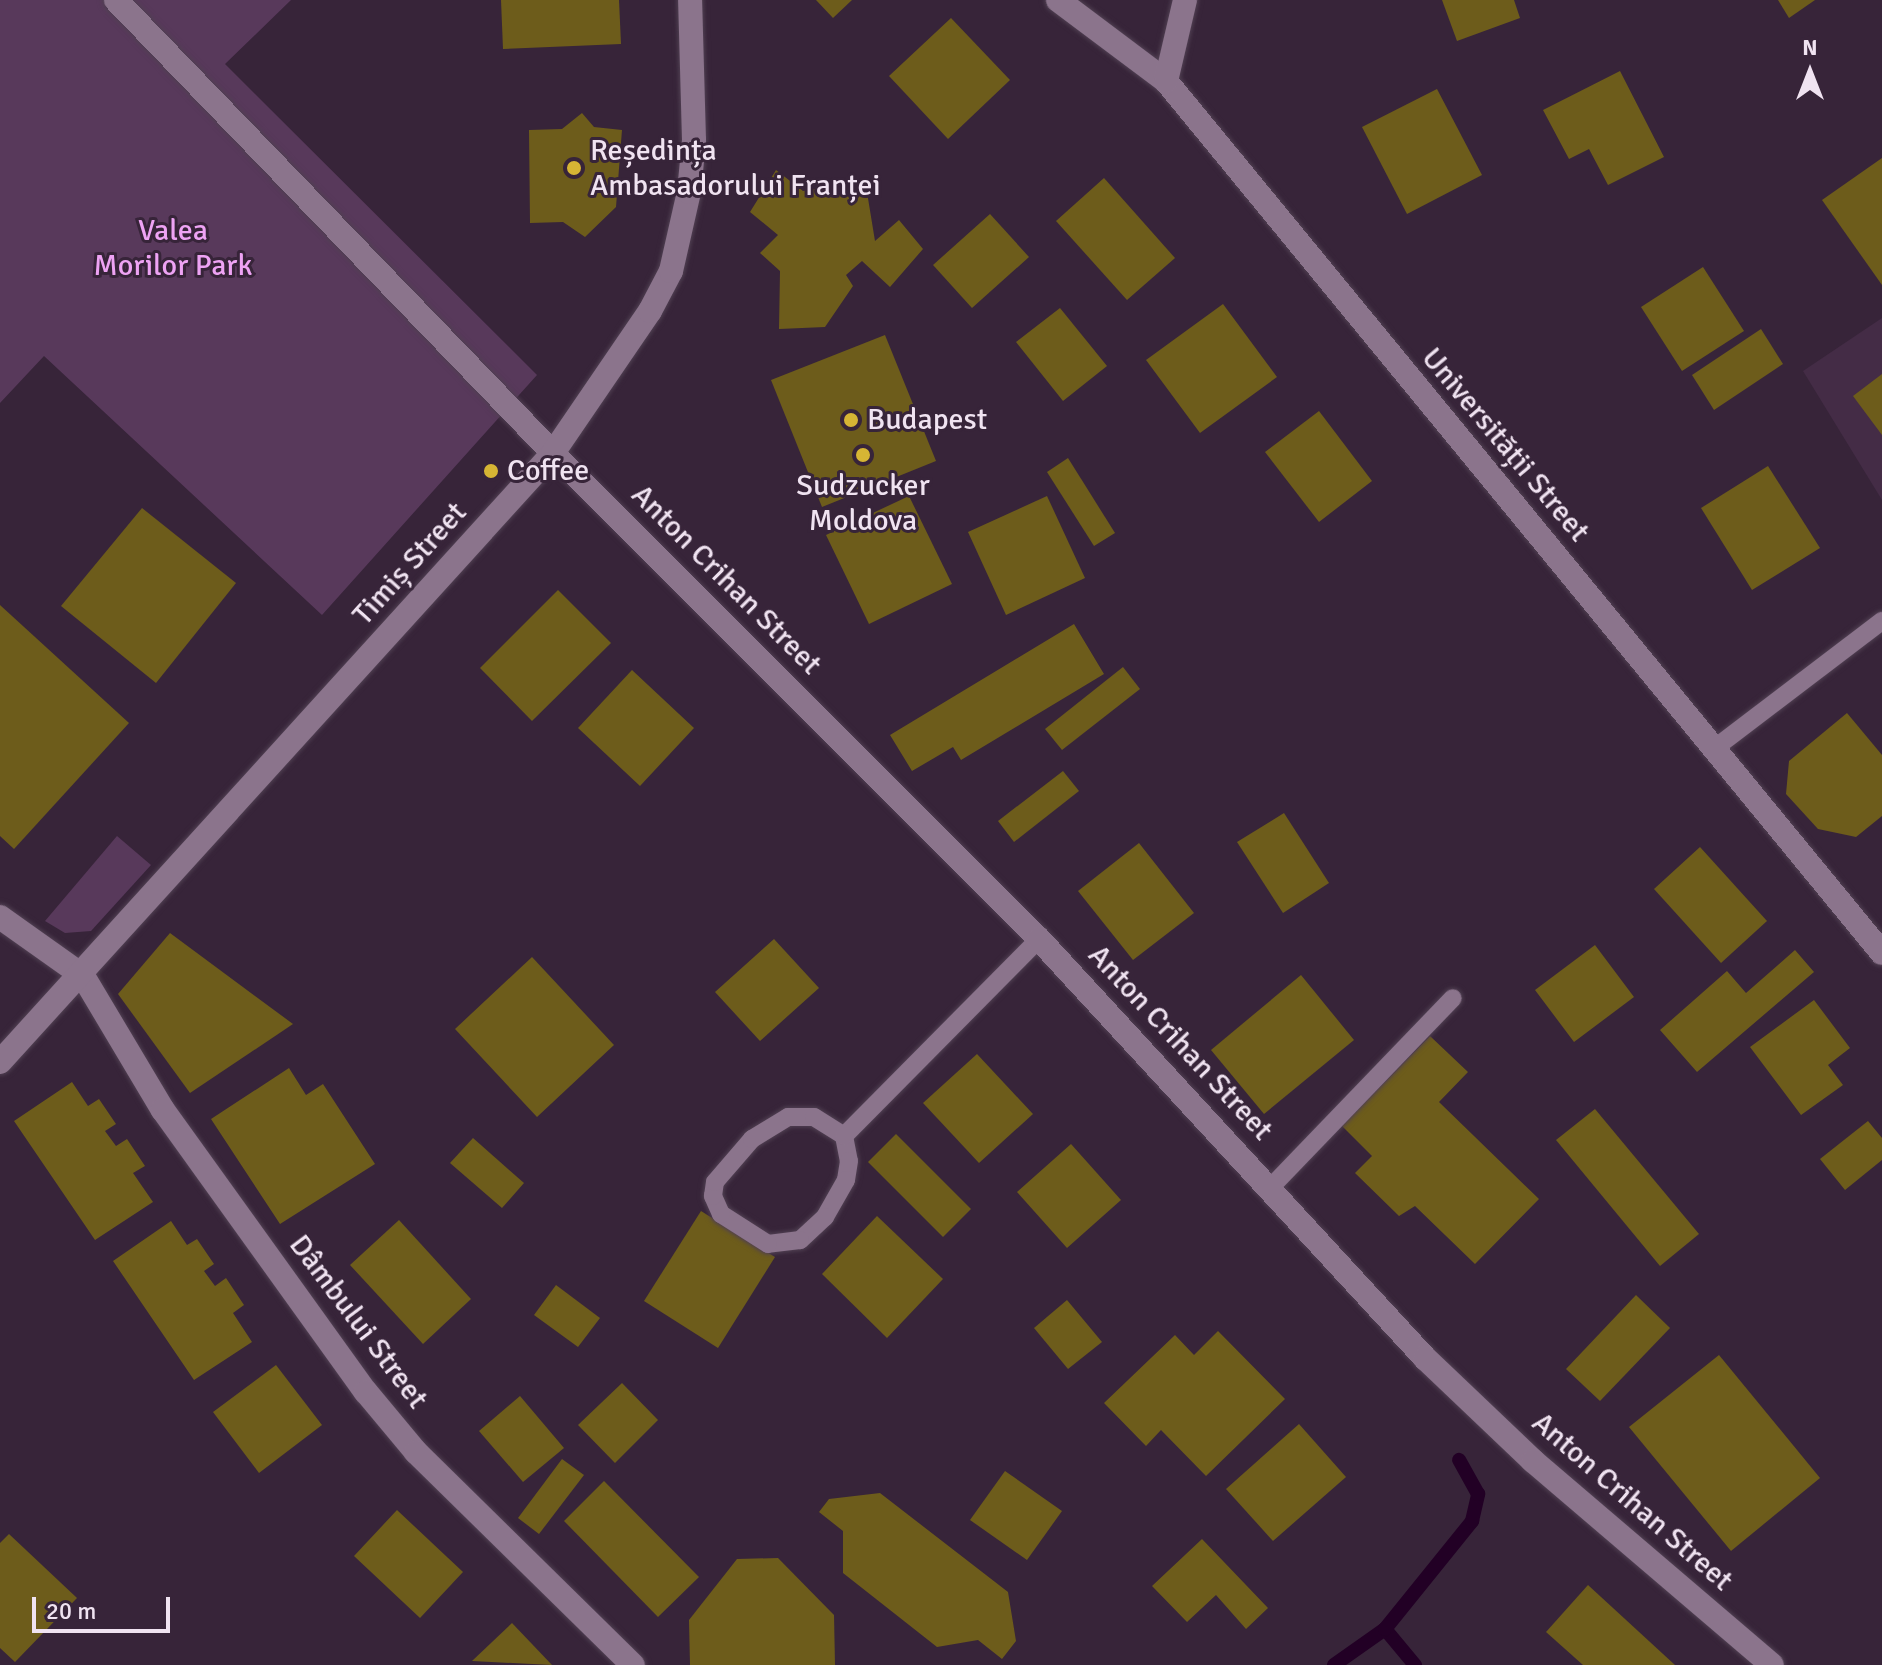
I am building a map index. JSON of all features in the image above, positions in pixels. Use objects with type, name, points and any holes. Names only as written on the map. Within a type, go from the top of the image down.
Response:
[{"type":"street","name":"Anton Crihan Street","points":[[116,0],[553,453],[1039,939],[1271,1187],[1425,1358],[1522,1451],[1772,1665]]},
{"type":"street","name":"Timiș Street","points":[[0,1062],[83,976],[553,453],[650,311],[671,271],[694,140],[690,0]]},
{"type":"street","name":"Universității Street","points":[[1058,0],[1166,81],[1882,953]]},
{"type":"street","points":[[1166,81],[1185,0]]},
{"type":"street","points":[[0,917],[83,976]]},
{"type":"street","name":"Dâmbului Street","points":[[83,976],[163,1110],[366,1392],[479,1517],[633,1665]]},
{"type":"lane","points":[[1715,748],[1882,621]]},
{"type":"lane","points":[[844,1136],[1039,939]]},
{"type":"lane","points":[[1271,1187],[1453,998]]},
{"type":"lane","points":[[814,1117],[844,1136],[849,1161],[846,1180],[825,1217],[800,1240],[768,1244],[721,1214],[713,1196],[715,1182],[772,1123],[814,1117]]},
{"type":"shaded area","points":[[1882,318],[1882,500],[1803,371]]},
{"type":"green space","name":"Valea Morilor Park","points":[[0,0],[291,0],[225,64],[537,375],[322,615],[44,356],[0,403]]},
{"type":"green space","points":[[117,836],[151,865],[91,931],[65,933],[45,921]]},
{"type":"building","points":[[501,0],[619,0],[621,44],[503,49]]},
{"type":"building","points":[[816,0],[852,0],[833,18]]},
{"type":"building","points":[[1442,0],[1514,0],[1520,18],[1457,41]]},
{"type":"building","points":[[1778,0],[1815,0],[1789,18]]},
{"type":"building","points":[[951,18],[1010,80],[948,139],[889,76]]},
{"type":"building","points":[[1620,71],[1664,157],[1608,185],[1589,149],[1569,159],[1543,110]]},
{"type":"building","points":[[1437,89],[1482,175],[1407,214],[1362,127]]},
{"type":"building","name":"Reședința Ambasadorului Franței","points":[[582,113],[594,127],[622,130],[616,207],[585,237],[563,222],[530,223],[529,130],[562,129]]},
{"type":"building","points":[[1882,158],[1882,285],[1822,200]]},
{"type":"building","points":[[776,170],[803,191],[865,180],[875,241],[899,220],[923,249],[890,287],[862,261],[846,275],[853,286],[825,327],[779,329],[780,271],[760,253],[778,235],[750,212]]},
{"type":"building","points":[[1104,178],[1175,258],[1127,300],[1056,221]]},
{"type":"building","points":[[990,214],[1029,257],[972,308],[933,265]]},
{"type":"building","points":[[1703,267],[1744,331],[1682,371],[1641,307]]},
{"type":"building","points":[[1223,304],[1277,377],[1200,433],[1146,360]]},
{"type":"building","points":[[1060,308],[1107,366],[1063,401],[1016,342]]},
{"type":"building","points":[[1761,329],[1783,364],[1714,410],[1692,375]]},
{"type":"building","points":[[885,335],[936,461],[822,507],[771,380]]},
{"type":"building","points":[[1882,374],[1882,435],[1853,396]]},
{"type":"building","points":[[1319,411],[1372,481],[1319,522],[1265,452]]},
{"type":"building","points":[[1068,458],[1115,533],[1094,546],[1047,472]]},
{"type":"building","points":[[1768,466],[1820,548],[1752,590],[1701,508]]},
{"type":"building","points":[[909,496],[952,584],[869,624],[826,535]]},
{"type":"building","points":[[1047,496],[1085,578],[1006,615],[968,532]]},
{"type":"building","points":[[142,508],[236,583],[156,683],[61,606]]},
{"type":"building","points":[[558,590],[611,643],[532,721],[480,668]]},
{"type":"building","points":[[0,605],[129,723],[14,849],[0,836]]},
{"type":"building","points":[[1074,624],[1104,674],[961,760],[953,747],[912,771],[890,735]]},
{"type":"building","points":[[1123,667],[1140,689],[1062,750],[1045,729]]},
{"type":"building","points":[[632,670],[694,728],[640,786],[578,728]]},
{"type":"building","points":[[1847,713],[1882,755],[1882,816],[1856,837],[1818,829],[1786,794],[1789,761]]},
{"type":"building","points":[[1063,771],[1079,791],[1014,842],[998,821]]},
{"type":"building","points":[[1284,813],[1329,883],[1283,913],[1237,842]]},
{"type":"building","points":[[1139,843],[1194,913],[1133,960],[1078,891]]},
{"type":"building","points":[[1700,847],[1767,921],[1721,963],[1654,889]]},
{"type":"building","points":[[170,933],[293,1024],[190,1093],[118,994]]},
{"type":"building","points":[[774,939],[819,988],[760,1041],[715,992]]},
{"type":"building","points":[[1595,945],[1634,997],[1574,1042],[1535,990]]},
{"type":"building","points":[[1795,950],[1814,972],[1697,1072],[1660,1030],[1727,971],[1746,993]]},
{"type":"building","points":[[532,957],[614,1045],[537,1117],[455,1029]]},
{"type":"building","points":[[1301,975],[1354,1040],[1264,1114],[1211,1050]]},
{"type":"building","points":[[1814,1000],[1850,1048],[1828,1065],[1843,1085],[1801,1115],[1750,1047]]},
{"type":"building","points":[[1430,1036],[1468,1072],[1439,1102],[1539,1199],[1475,1264],[1415,1206],[1399,1216],[1355,1173],[1372,1156],[1342,1126]]},
{"type":"building","points":[[977,1054],[1033,1114],[979,1163],[923,1103]]},
{"type":"building","points":[[289,1068],[306,1095],[323,1084],[375,1164],[280,1224],[211,1119]]},
{"type":"building","points":[[72,1082],[88,1106],[99,1099],[116,1124],[105,1131],[116,1146],[127,1139],[145,1166],[133,1173],[153,1202],[95,1240],[14,1121]]},
{"type":"building","points":[[1595,1109],[1699,1234],[1660,1266],[1556,1140]]},
{"type":"building","points":[[1868,1121],[1882,1138],[1882,1160],[1845,1190],[1820,1159]]},
{"type":"building","points":[[896,1134],[971,1209],[943,1237],[868,1162]]},
{"type":"building","points":[[473,1138],[524,1183],[502,1208],[450,1163]]},
{"type":"building","points":[[1071,1144],[1121,1200],[1067,1248],[1017,1192]]},
{"type":"building","points":[[701,1211],[775,1257],[718,1348],[644,1301]]},
{"type":"building","points":[[877,1216],[943,1279],[887,1338],[822,1274]]},
{"type":"building","points":[[399,1220],[471,1299],[423,1344],[350,1265]]},
{"type":"building","points":[[171,1221],[187,1245],[197,1239],[214,1264],[204,1271],[215,1286],[226,1278],[244,1305],[233,1313],[252,1342],[194,1380],[113,1261]]},
{"type":"building","points":[[556,1285],[600,1318],[578,1347],[534,1315]]},
{"type":"building","points":[[1636,1295],[1670,1328],[1600,1401],[1566,1369]]},
{"type":"building","points":[[1067,1300],[1102,1342],[1068,1369],[1034,1328]]},
{"type":"building","points":[[1218,1331],[1285,1399],[1206,1476],[1161,1430],[1146,1446],[1104,1403],[1175,1335],[1194,1355]]},
{"type":"building","points":[[1719,1355],[1820,1478],[1731,1551],[1629,1427]]},
{"type":"building","points":[[276,1365],[322,1425],[259,1473],[213,1412]]},
{"type":"building","points":[[622,1383],[658,1420],[615,1463],[578,1425]]},
{"type":"building","points":[[520,1396],[564,1448],[523,1482],[479,1431]]},
{"type":"building","points":[[1299,1424],[1346,1477],[1273,1541],[1226,1489]]},
{"type":"building","points":[[562,1459],[584,1475],[539,1534],[518,1518]]},
{"type":"building","points":[[1005,1471],[1062,1511],[1027,1560],[970,1520]]},
{"type":"building","points":[[604,1481],[699,1577],[658,1617],[564,1521]]},
{"type":"building","points":[[880,1493],[1008,1592],[1016,1641],[1002,1659],[978,1640],[937,1647],[843,1573],[843,1531],[819,1512],[829,1499]]},
{"type":"building","points":[[397,1510],[463,1572],[420,1618],[354,1556]]},
{"type":"building","points":[[9,1534],[77,1598],[15,1662],[0,1648],[0,1543]]},
{"type":"building","points":[[1202,1539],[1268,1608],[1246,1629],[1216,1595],[1187,1622],[1152,1586]]},
{"type":"building","points":[[778,1558],[834,1615],[835,1665],[690,1665],[689,1620],[737,1559]]},
{"type":"building","points":[[1588,1585],[1675,1665],[1583,1665],[1546,1632]]},
{"type":"building","points":[[512,1623],[552,1665],[472,1661]]},
{"type":"waterway","points":[[1334,1665],[1385,1629],[1472,1521],[1478,1494],[1459,1460]]},
{"type":"waterway","points":[[1385,1629],[1415,1665]]},
{"type":"place","name":"Reședința Ambasadorului Franței","points":[[574,168]]},
{"type":"place","name":"Budapest","points":[[851,420]]},
{"type":"place","name":"Sudzucker Moldova","points":[[863,455]]},
{"type":"place","name":"Coffee","points":[[491,471]]}]
